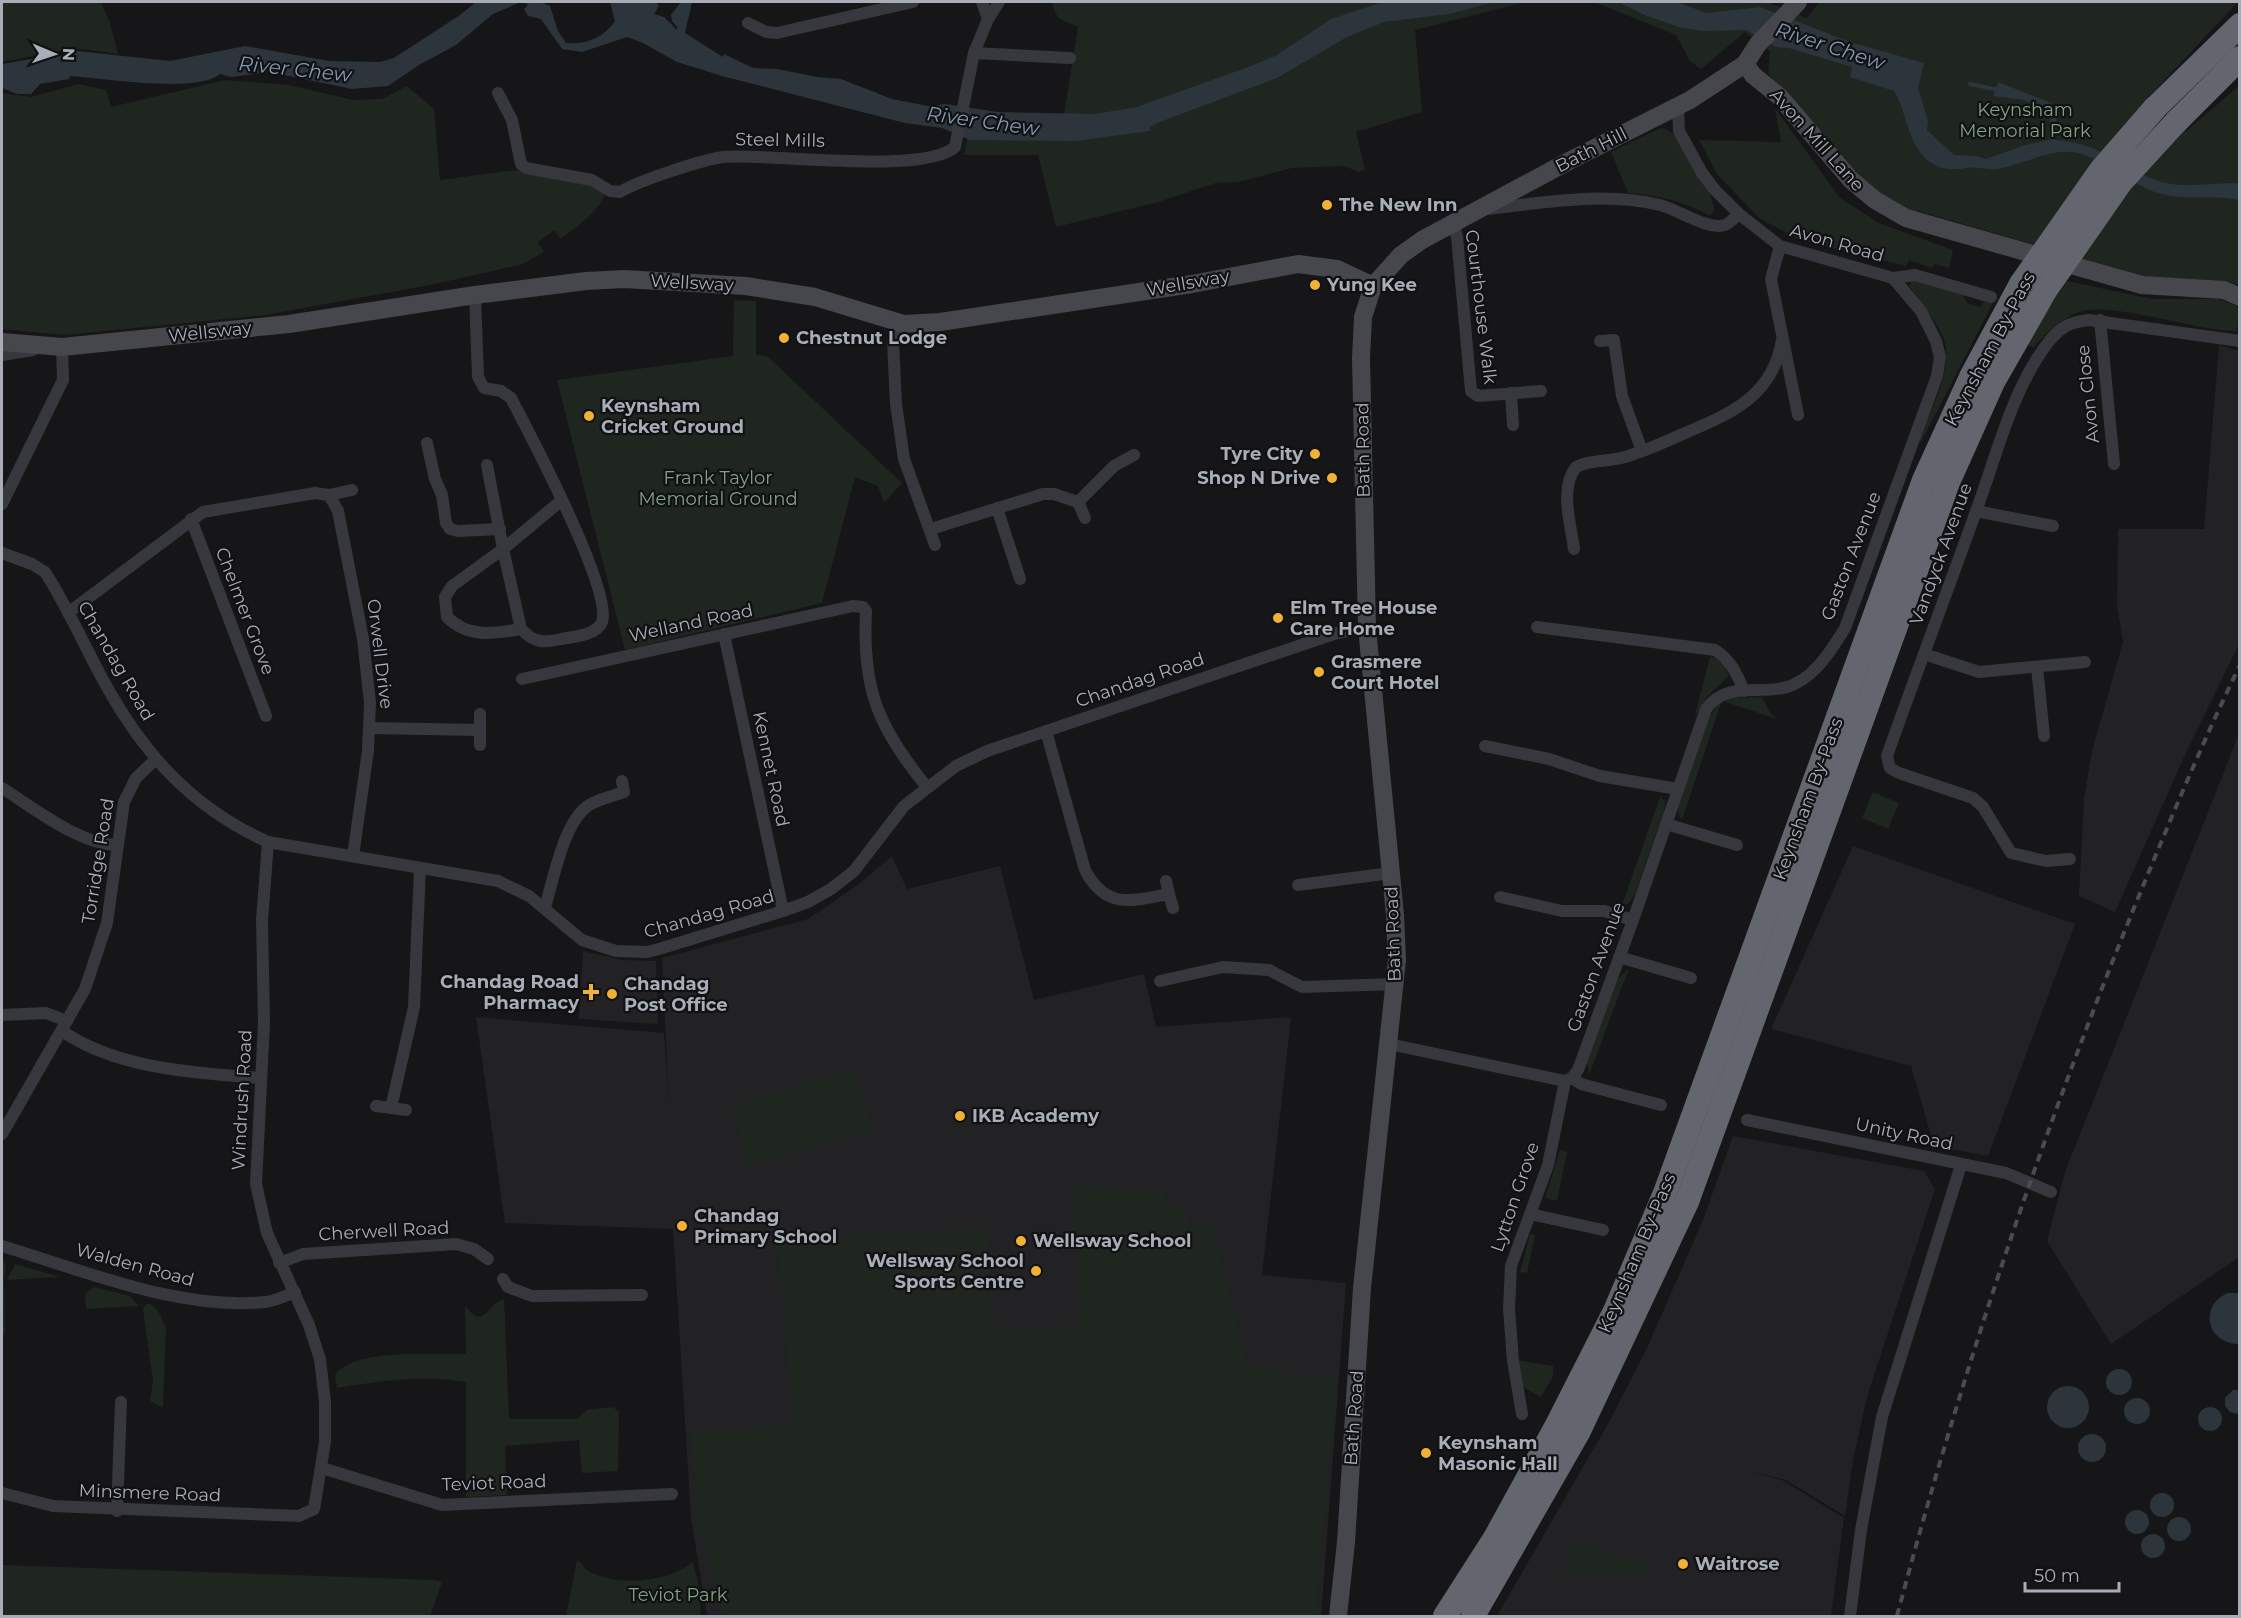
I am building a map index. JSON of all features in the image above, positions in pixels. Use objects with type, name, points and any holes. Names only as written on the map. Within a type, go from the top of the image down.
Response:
[{"type":"highway","name":"Keynsham By-Pass","points":[[1444,1617],[1500,1528],[1615,1311],[1665,1193],[1924,480],[1971,377],[2021,284],[2101,170],[2155,108],[2240,25]]},
{"type":"highway","name":"Keynsham By-Pass","points":[[1473,1617],[1580,1431],[1687,1202],[1949,480],[1993,382],[2045,291],[2121,182],[2176,122],[2240,58]]},
{"type":"main road","name":"Bath Hill","points":[[1372,286],[1401,255],[1474,210],[1678,106],[1745,64],[1758,44],[1796,5]]},
{"type":"main road","name":"Avon Mill Lane","points":[[1745,64],[1780,97],[1851,180],[1875,200],[1906,218],[2120,280],[2171,288],[2224,290],[2240,297]]},
{"type":"main road","name":"Wellsway","points":[[2,342],[57,347],[289,324],[475,295],[586,281],[624,279],[746,286],[815,297],[897,323],[921,324],[1192,284],[1298,264],[1337,269],[1372,286]]},
{"type":"main road","name":"Bath Road","points":[[1338,1617],[1362,1288],[1396,984],[1395,915],[1367,628],[1360,358],[1363,317],[1372,286]]},
{"type":"main road","name":"Bath Road","points":[[1341,1582],[1347,1617]]},
{"type":"street","points":[[748,23],[766,32],[777,33],[913,2]]},
{"type":"street","points":[[982,2],[988,19]]},
{"type":"street","name":"Steel Mills","points":[[498,93],[512,120],[521,164],[526,168],[592,180],[610,191],[620,192],[720,158],[915,161],[949,152],[958,138],[974,53],[988,19],[999,2]]},
{"type":"street","points":[[974,53],[1070,58]]},
{"type":"street","name":"Avon Road","points":[[1678,106],[1679,131],[1688,151],[1714,190],[1780,246],[1893,278],[1915,275],[1991,297]]},
{"type":"street","points":[[1474,210],[1511,207],[1537,201],[1623,199],[1661,205],[1712,226],[1726,225],[1739,213]]},
{"type":"street","name":"Courthouse Walk","points":[[1453,223],[1457,237],[1471,391],[1478,396],[1541,391]]},
{"type":"street","points":[[1780,246],[1771,279],[1798,415]]},
{"type":"street","name":"Gaston Avenue","points":[[1568,1080],[1578,1070],[1706,709],[1722,693],[1784,688],[1799,681],[1831,651],[1845,628],[1937,376],[1940,357],[1936,341],[1921,311],[1893,278]]},
{"type":"street","points":[[475,295],[478,377],[484,388],[501,391],[511,398],[562,500],[590,564],[603,609],[602,623],[587,634],[543,643],[528,637],[521,629],[487,465]]},
{"type":"street","name":"Vandyck Avenue","points":[[2070,859],[2046,861],[2012,853],[1983,807],[1973,798],[1890,768],[1887,756],[2021,391],[2047,344],[2060,329],[2072,322],[2100,320],[2240,341]]},
{"type":"street","name":"Avon Close","points":[[2100,320],[2114,464]]},
{"type":"street","points":[[897,323],[893,341],[904,459],[935,545]]},
{"type":"street","points":[[1600,341],[1614,340],[1622,396],[1642,452]]},
{"type":"street","points":[[1574,549],[1568,492],[1572,472],[1583,464],[1622,458],[1642,452],[1742,406],[1764,386],[1779,359],[1782,340]]},
{"type":"street","points":[[2,355],[57,347],[63,380],[2,504]]},
{"type":"street","name":"Courthouse Walk","points":[[1511,393],[1513,425]]},
{"type":"street","points":[[427,443],[435,479],[442,495],[446,523],[450,529],[458,531],[500,529]]},
{"type":"street","points":[[1078,502],[1114,466],[1134,455]]},
{"type":"street","points":[[68,613],[203,512],[315,493],[329,495],[352,490]]},
{"type":"street","points":[[931,529],[1043,494],[1054,494],[1078,502],[1085,518]]},
{"type":"street","name":"Orwell Drive","points":[[329,495],[338,511],[368,672],[370,728],[353,856]]},
{"type":"street","points":[[521,629],[492,634],[470,632],[455,625],[447,617],[445,597],[452,586],[503,549],[562,500]]},
{"type":"street","points":[[997,508],[1020,579]]},
{"type":"street","points":[[1976,511],[2053,526]]},
{"type":"street","name":"Chelmer Grove","points":[[191,519],[266,716]]},
{"type":"street","name":"Chandag Road","points":[[2,553],[32,564],[45,572],[108,688],[156,759],[205,808],[237,828],[268,842],[498,881],[515,888],[545,907],[582,940],[603,948],[631,952],[659,949],[783,912],[808,902],[854,871],[904,806],[926,786],[956,766],[987,751],[1337,633],[1367,628]]},
{"type":"street","name":"Welland Road","points":[[522,679],[853,606],[863,606],[866,611],[865,644],[871,694],[897,750],[926,786]]},
{"type":"street","points":[[1537,627],[1715,650],[1727,658],[1736,670],[1744,691]]},
{"type":"street","name":"Kennet Road","points":[[724,634],[783,912]]},
{"type":"street","points":[[1924,654],[1979,672],[2085,662]]},
{"type":"street","points":[[2037,667],[2044,736]]},
{"type":"street","points":[[480,714],[480,745]]},
{"type":"street","points":[[370,728],[480,730]]},
{"type":"street","points":[[1046,731],[1085,870],[1094,884],[1111,898],[1122,901],[1167,888],[1173,908]]},
{"type":"street","points":[[1485,746],[1549,759],[1600,776],[1678,789]]},
{"type":"street","name":"Torridge Road","points":[[2,1134],[85,989],[103,940],[115,879],[124,802],[129,789],[156,759]]},
{"type":"street","points":[[2,788],[88,839],[105,845],[118,845]]},
{"type":"street","points":[[545,907],[568,830],[579,814],[591,803],[624,792]]},
{"type":"street","points":[[1666,824],[1737,845]]},
{"type":"street","name":"Windrush Road","points":[[268,842],[262,920],[264,1023],[256,1184],[267,1233],[279,1263],[295,1292],[320,1359],[325,1402],[322,1468],[314,1509],[299,1516]]},
{"type":"street","points":[[391,1108],[414,1007],[420,868]]},
{"type":"street","points":[[1298,885],[1391,873]]},
{"type":"street","points":[[1500,897],[1562,911],[1604,911],[1633,920]]},
{"type":"street","points":[[1619,957],[1691,978]]},
{"type":"street","points":[[1160,981],[1224,968],[1269,970],[1302,987],[1396,984]]},
{"type":"street","points":[[2,1015],[46,1013],[64,1026],[84,1046],[151,1064],[261,1078]]},
{"type":"street","points":[[1389,1044],[1568,1080],[1661,1105]]},
{"type":"street","name":"Lytton Grove","points":[[1522,1414],[1525,1396],[1513,1361],[1509,1309],[1511,1266],[1548,1165],[1568,1080]]},
{"type":"street","points":[[376,1106],[406,1110]]},
{"type":"street","name":"Unity Road","points":[[1747,1120],[2006,1173],[2051,1192]]},
{"type":"street","points":[[1850,1617],[1861,1530],[1882,1417],[1961,1165]]},
{"type":"street","points":[[1530,1214],[1603,1230]]},
{"type":"street","name":"Cherwell Road","points":[[279,1263],[303,1254],[456,1244],[474,1249],[488,1259]]},
{"type":"street","name":"Walden Road","points":[[2,1246],[173,1297],[231,1304],[267,1302],[295,1292]]},
{"type":"street","points":[[503,1279],[514,1290],[532,1296],[642,1295]]},
{"type":"street","points":[[117,1511],[122,1402]]},
{"type":"street","name":"Teviot Road","points":[[322,1468],[442,1505],[672,1494]]},
{"type":"street","name":"Minsmere Road","points":[[2,1493],[53,1506],[117,1511],[299,1516]]},
{"type":"shaded area","points":[[2219,345],[2239,351],[2239,644],[2184,757],[2115,912],[2079,896],[2084,799],[2092,751],[2123,642],[2117,605],[2118,529],[2204,529]]},
{"type":"shaded area","points":[[2239,734],[2239,1257],[2111,1344],[2047,1241],[2065,1172]]},
{"type":"shaded area","points":[[1853,846],[2075,924],[1988,1156],[1934,1146],[1911,1066],[1771,1029]]},
{"type":"shaded area","name":"Wellsway School","points":[[892,856],[907,889],[1000,866],[1034,1000],[1144,974],[1156,1027],[1291,1017],[1262,1275],[1346,1283],[1321,1616],[707,1616],[691,1518],[673,1229],[505,1223],[476,1017],[664,1033],[669,1105],[662,958],[808,919],[859,884]]},
{"type":"shaded area","points":[[583,951],[622,960],[656,961],[658,1024],[579,1019]]},
{"type":"shaded area","points":[[1733,1136],[1924,1171],[1935,1189],[1867,1397],[1853,1460],[1845,1516],[1786,1480],[1749,1471],[1784,1481],[1844,1518],[1831,1616],[1497,1616],[1609,1422],[1647,1348],[1703,1220]]},
{"type":"green space","points":[[2,2],[101,2],[110,23],[118,54],[82,49],[64,50],[2,62]]},
{"type":"green space","points":[[1051,2],[1525,2],[1415,30],[1422,112],[1356,132],[1365,169],[1359,172],[1344,166],[1292,168],[1238,182],[1216,183],[1158,202],[1056,227],[1038,155],[964,155],[967,139],[1060,140],[1078,27],[1058,18]]},
{"type":"green space","name":"Keynsham Memorial Park","points":[[1594,2],[1767,2],[1807,18],[1819,2],[2238,2],[2145,101],[2185,132],[2239,86],[2239,285],[2227,281],[2161,281],[1918,211],[1914,213],[1858,181],[1768,74],[1770,51],[1745,32],[1701,69],[1690,61],[1676,35]]},
{"type":"green space","points":[[225,80],[289,85],[353,100],[382,99],[407,86],[434,109],[440,180],[516,170],[598,186],[606,190],[604,197],[588,218],[561,239],[554,230],[538,242],[544,252],[523,264],[435,284],[265,315],[65,335],[2,329],[2,93],[31,97],[79,84],[106,90],[111,107]]},
{"type":"green space","points":[[1775,108],[1840,198],[1879,223],[1953,250],[1949,268],[1935,264],[1932,268],[1909,260],[1906,266],[1798,239],[1759,218],[1717,174],[1699,140],[1781,142]]},
{"type":"green space","points":[[1661,128],[1669,131],[1678,139],[1695,163],[1713,203],[1714,212],[1709,215],[1670,200],[1628,193],[1611,152]]},
{"type":"green space","points":[[1912,280],[1962,293],[1967,303],[1980,307],[1984,302],[1994,301],[1921,442],[1919,440],[1944,376],[1946,349],[1936,324],[1909,286]]},
{"type":"green space","points":[[2067,281],[2152,299],[2218,299],[2235,305],[2239,311],[2237,331],[2200,327],[2130,313],[2090,310],[2076,313],[2064,320],[2033,348],[2026,343]]},
{"type":"green space","name":"Frank Taylor Memorial Ground","points":[[734,300],[756,301],[756,355],[767,356],[902,483],[884,503],[878,486],[855,477],[822,603],[625,650],[557,380],[733,356]]},
{"type":"green space","points":[[1710,657],[1723,663],[1728,677],[1706,698],[1694,719]]},
{"type":"green space","points":[[1762,697],[1771,714],[1777,719],[1726,702],[1726,698]]},
{"type":"green space","points":[[1722,700],[1682,820],[1678,813],[1679,805],[1709,717]]},
{"type":"green space","points":[[1873,792],[1899,803],[1888,829],[1862,818]]},
{"type":"green space","points":[[1660,797],[1665,801],[1664,811],[1635,894],[1630,902],[1621,908]]},
{"type":"green space","points":[[1629,968],[1589,1075],[1587,1061],[1616,981]]},
{"type":"green space","points":[[855,1069],[873,1130],[749,1166],[731,1105]]},
{"type":"green space","points":[[1560,1150],[1567,1152],[1557,1201],[1545,1198]]},
{"type":"green space","points":[[1072,1186],[1164,1190],[1166,1201],[1173,1200],[1175,1211],[1185,1208],[1190,1227],[1204,1225],[1214,1231],[1246,1360],[1265,1371],[1338,1379],[1315,1616],[724,1616],[697,1522],[690,1432],[793,1425],[777,1239],[987,1228],[995,1332],[1080,1324]]},
{"type":"green space","points":[[1530,1234],[1535,1235],[1527,1273],[1520,1272]]},
{"type":"green space","points":[[2,1259],[6,1266],[4,1279],[5,1333],[2,1338]]},
{"type":"green space","points":[[15,1264],[61,1277],[7,1280]]},
{"type":"green space","points":[[94,1287],[130,1296],[139,1306],[86,1309],[85,1294]]},
{"type":"green space","points":[[504,1299],[509,1419],[577,1419],[587,1410],[613,1407],[619,1412],[618,1471],[582,1473],[579,1440],[505,1446],[507,1495],[466,1497],[466,1382],[418,1379],[337,1388],[335,1375],[345,1366],[359,1360],[396,1355],[466,1354],[465,1305],[471,1313],[481,1316]]},
{"type":"green space","points":[[146,1304],[151,1304],[158,1311],[166,1328],[163,1408],[150,1401],[153,1381],[143,1309]]},
{"type":"green space","points":[[1516,1360],[1553,1366],[1553,1376],[1541,1397],[1521,1386]]},
{"type":"green space","points":[[1584,1544],[1650,1567],[1649,1579],[1619,1572],[1560,1576],[1576,1545]]},
{"type":"green space","name":"Teviot Park","points":[[577,1560],[590,1572],[602,1577],[629,1581],[671,1574],[693,1562],[699,1587],[701,1616],[566,1616]]},
{"type":"green space","points":[[2,1565],[442,1582],[430,1616],[2,1616]]},
{"type":"water","name":"River Chew","points":[[476,2],[521,2],[493,14],[456,45],[419,65],[388,86],[352,89],[270,72],[231,77],[220,74],[208,80],[170,84],[70,76],[69,79],[40,84],[31,94],[17,94],[2,88],[2,64],[77,51],[170,61],[245,46],[329,61],[380,62],[394,58]]},
{"type":"water","name":"River Chew","points":[[525,2],[541,2],[550,6],[558,31],[566,43],[580,43],[594,39],[611,27],[615,21],[610,2],[656,2],[659,6],[654,14],[664,17],[676,29],[678,28],[672,21],[671,15],[681,2],[692,2],[685,33],[723,57],[724,54],[753,68],[777,69],[841,79],[892,99],[928,106],[946,104],[997,112],[1095,114],[1137,107],[1251,66],[1275,56],[1331,19],[1380,3],[1494,2],[1449,14],[1384,22],[1347,37],[1277,78],[1157,123],[1150,127],[1150,131],[1076,141],[970,140],[942,128],[905,123],[722,76],[677,62],[627,37],[582,52],[562,49],[541,19],[528,16],[524,9],[528,5]]},
{"type":"water","name":"River Chew","points":[[1618,2],[1677,2],[1707,13],[1760,7],[1850,42],[1924,63],[1918,88],[1928,121],[1927,130],[1954,155],[1986,159],[2025,145],[2049,140],[2050,117],[2046,109],[2023,100],[1993,96],[1998,82],[2051,103],[2057,112],[2055,140],[2084,145],[2163,182],[2184,185],[2239,183],[2239,200],[2178,197],[2158,193],[2137,184],[2092,158],[2072,152],[2044,155],[1997,169],[1942,168],[1926,158],[1913,141],[1894,91],[1850,77],[1852,67],[1789,48],[1776,47],[1746,30],[1704,31],[1682,28],[1647,16]]},
{"type":"water","points":[[2228,1293],[2239,1293],[2240,1344],[2227,1342],[2218,1337],[2210,1322],[2213,1306]]},
{"type":"water","points":[[2119,1369],[2128,1373],[2132,1382],[2128,1391],[2119,1395],[2110,1391],[2106,1382],[2110,1373]]},
{"type":"water","points":[[2068,1386],[2076,1387],[2083,1392],[2088,1399],[2088,1415],[2083,1422],[2076,1427],[2068,1428],[2060,1427],[2053,1422],[2048,1415],[2047,1407],[2048,1399],[2053,1392],[2060,1387]]},
{"type":"water","points":[[2233,1390],[2239,1390],[2238,1414],[2230,1412],[2225,1406],[2225,1398]]},
{"type":"water","points":[[2137,1398],[2146,1402],[2150,1411],[2146,1420],[2137,1424],[2128,1420],[2124,1411],[2128,1402]]},
{"type":"water","points":[[2210,1407],[2219,1410],[2222,1419],[2219,1428],[2210,1431],[2201,1428],[2198,1419],[2201,1410]]},
{"type":"water","points":[[2092,1434],[2102,1438],[2106,1448],[2102,1458],[2092,1462],[2082,1458],[2078,1448],[2082,1438]]},
{"type":"water","points":[[2162,1493],[2171,1496],[2174,1505],[2171,1514],[2162,1517],[2153,1514],[2150,1505],[2153,1496]]},
{"type":"water","points":[[2137,1510],[2146,1513],[2149,1522],[2146,1531],[2137,1534],[2128,1531],[2125,1522],[2128,1513]]},
{"type":"water","points":[[2179,1517],[2188,1520],[2191,1529],[2188,1538],[2179,1541],[2170,1538],[2167,1529],[2170,1520]]},
{"type":"water","points":[[2153,1534],[2162,1537],[2165,1546],[2162,1555],[2153,1558],[2144,1555],[2141,1546],[2144,1537]]},
{"type":"waterway","points":[[1970,84],[1999,90]]},
{"type":"railway","points":[[1897,1616],[1948,1435],[2036,1167],[2136,903],[2199,753],[2240,665]]},
{"type":"place","name":"The New Inn","points":[[1327,205]]},
{"type":"place","name":"Yung Kee","points":[[1315,285]]},
{"type":"place","name":"Chestnut Lodge","points":[[784,338]]},
{"type":"place","name":"Keynsham Cricket Ground","points":[[589,416]]},
{"type":"place","name":"Tyre City","points":[[1315,454]]},
{"type":"place","name":"Shop N Drive","points":[[1332,478]]},
{"type":"place","name":"Elm Tree House Care Home","points":[[1278,618]]},
{"type":"place","name":"Grasmere Court Hotel","points":[[1319,672]]},
{"type":"place","name":"Chandag Road Pharmacy","points":[[591,992]]},
{"type":"place","name":"Chandag Post Office","points":[[612,994]]},
{"type":"place","name":"IKB Academy","points":[[960,1116]]},
{"type":"place","name":"Chandag Primary School","points":[[682,1226]]},
{"type":"place","name":"Wellsway School","points":[[1021,1241]]},
{"type":"place","name":"Wellsway School Sports Centre","points":[[1036,1271]]},
{"type":"place","name":"Keynsham Masonic Hall","points":[[1426,1453]]},
{"type":"place","name":"Waitrose","points":[[1683,1564]]}]
